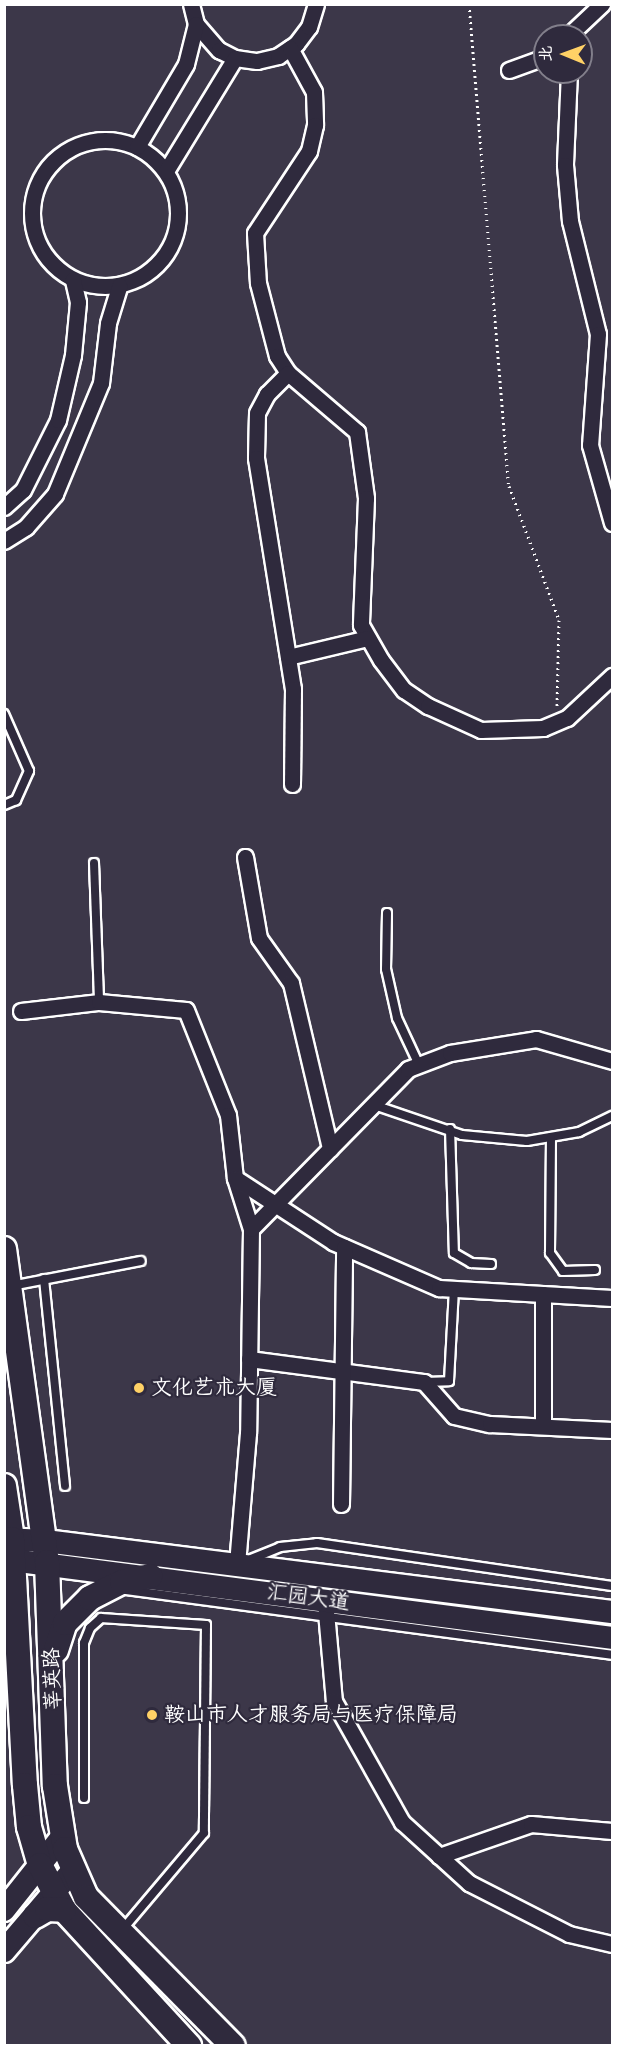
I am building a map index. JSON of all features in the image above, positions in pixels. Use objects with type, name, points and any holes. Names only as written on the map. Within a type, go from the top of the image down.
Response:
[{"type":"main road","name":"莘英路","points":[[4,1249],[46,1551],[53,1660],[55,1786],[62,1837],[72,1871],[86,1897],[233,2046]]},
{"type":"main road","name":"莘英路","points":[[4,1486],[24,1785],[29,1827],[40,1865],[59,1902],[189,2046]]},
{"type":"main road","name":"汇园大道","points":[[9,1558],[46,1551],[237,1565],[612,1612]]},
{"type":"main road","name":"汇园大道","points":[[46,1551],[150,1576],[326,1609],[612,1638]]},
{"type":"main road","points":[[53,1660],[64,1623],[90,1598],[110,1588],[150,1576]]},
{"type":"main road","points":[[4,1910],[62,1837]]},
{"type":"main road","points":[[4,1951],[35,1916],[59,1902],[72,1871]]},
{"type":"street","points":[[190,4],[196,24],[219,51],[235,58],[257,61],[290,48],[309,27],[316,4]]},
{"type":"street","points":[[581,24],[602,4]]},
{"type":"street","points":[[137,147],[186,64],[196,24]]},
{"type":"street","points":[[290,48],[314,92],[315,125],[309,151],[255,233],[258,283],[277,356],[288,373],[322,398],[357,432],[366,498],[361,625],[404,690],[428,706],[481,730],[504,732],[543,728],[556,723],[607,692],[612,676]]},
{"type":"street","points":[[166,171],[235,58]]},
{"type":"street","points":[[509,69],[533,61]]},
{"type":"street","points":[[568,84],[565,165],[570,221],[598,334],[591,446],[612,523]]},
{"type":"street","points":[[103,139],[137,147],[166,171],[176,193],[179,217],[174,241],[161,262],[148,272],[119,286],[88,285],[73,280],[53,266],[39,246],[34,230],[33,198],[42,175],[58,156],[79,144],[103,139]]},
{"type":"street","points":[[4,507],[23,490],[58,420],[73,355],[78,302],[73,280]]},
{"type":"street","points":[[4,541],[26,527],[55,494],[101,383],[108,323],[119,286]]},
{"type":"street","points":[[288,373],[267,394],[257,413],[256,458],[293,689],[292,784]]},
{"type":"street","points":[[288,657],[368,638]]},
{"type":"street","points":[[245,857],[259,938],[291,983],[330,1148]]},
{"type":"street","points":[[21,1011],[99,1002],[186,1010],[228,1115],[235,1178],[251,1229],[248,1433],[237,1565]]},
{"type":"street","points":[[251,1229],[408,1069],[450,1053],[536,1039],[612,1061]]},
{"type":"street","points":[[235,1178],[344,1247],[439,1288],[612,1298]]},
{"type":"street","points":[[341,1504],[344,1247]]},
{"type":"street","points":[[543,1294],[543,1426]]},
{"type":"street","points":[[249,1359],[424,1382],[454,1416],[490,1424],[612,1430]]},
{"type":"street","points":[[326,1609],[334,1701],[402,1822],[469,1883],[568,1934],[612,1944]]},
{"type":"street","points":[[439,1856],[531,1824],[612,1831]]},
{"type":"lane","points":[[4,714],[29,771],[16,801],[4,805]]},
{"type":"lane","points":[[94,863],[99,1002]]},
{"type":"lane","points":[[387,913],[386,969],[397,1018],[419,1065]]},
{"type":"lane","points":[[374,1105],[450,1129],[462,1135],[527,1141],[579,1132],[612,1116]]},
{"type":"lane","points":[[450,1129],[454,1253],[471,1263],[492,1264]]},
{"type":"lane","points":[[551,1137],[550,1254],[563,1271],[595,1270]]},
{"type":"lane","points":[[10,1286],[141,1261]]},
{"type":"lane","points":[[44,1280],[65,1486]]},
{"type":"lane","points":[[424,1382],[449,1381],[454,1289]]},
{"type":"lane","points":[[237,1565],[280,1548],[317,1543],[612,1586]]},
{"type":"lane","points":[[110,1588],[326,1609],[612,1655]]},
{"type":"lane","points":[[84,1798],[84,1643],[90,1628],[101,1618],[206,1625],[204,1833],[121,1931]]},
{"type":"path","points":[[469,4],[509,486],[559,620],[556,723]]},
{"type":"place","name":"文化艺术大厦","points":[[139,1388]]},
{"type":"place","name":"鞍山市人才服务局与医疗保障局","points":[[152,1715]]}]
